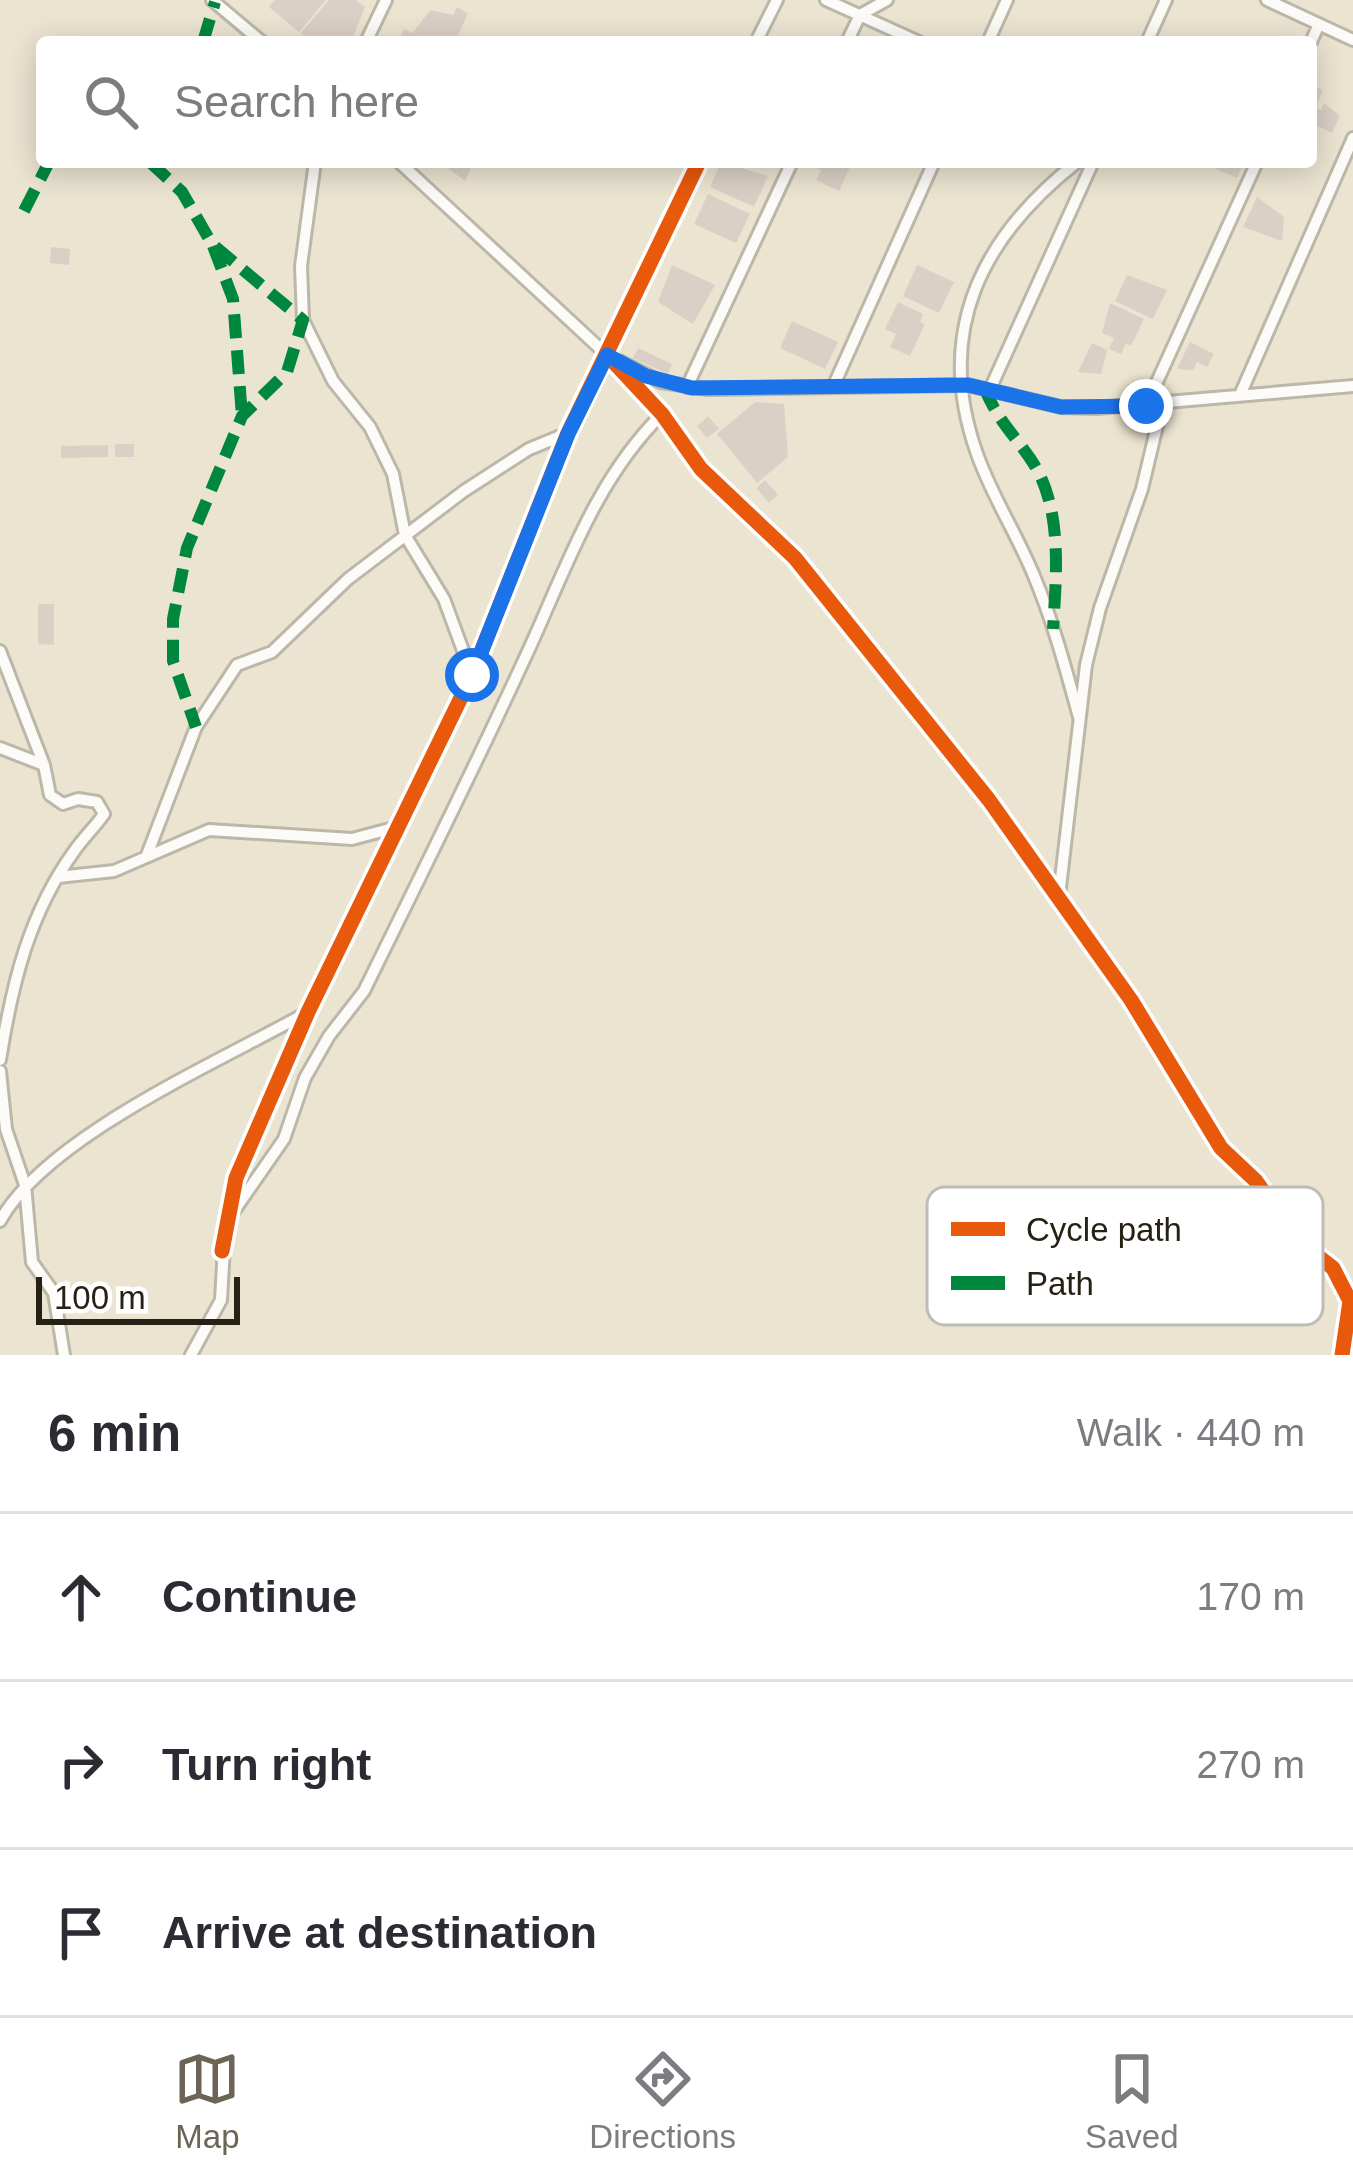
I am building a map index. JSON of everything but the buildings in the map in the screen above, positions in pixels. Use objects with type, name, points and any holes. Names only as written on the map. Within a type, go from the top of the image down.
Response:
[{"type":"street","points":[[212,0],[255,36]]},
{"type":"street","points":[[369,36],[386,0]]},
{"type":"street","points":[[760,36],[776,0]]},
{"type":"street","points":[[826,0],[906,36]]},
{"type":"street","points":[[851,36],[860,15],[887,0]]},
{"type":"street","points":[[991,36],[1007,0]]},
{"type":"street","points":[[1150,36],[1166,0]]},
{"type":"street","points":[[1267,0],[1353,40]]},
{"type":"street","points":[[1314,36],[1319,24]]},
{"type":"street","points":[[1240,394],[1353,139]]},
{"type":"street","points":[[314,168],[301,266],[303,320],[333,381],[370,427],[393,474],[405,535],[444,599],[472,675]]},
{"type":"street","points":[[405,168],[607,355],[662,414],[701,469],[795,558],[884,665],[1059,896],[1142,1017],[1221,1148],[1260,1187]]},
{"type":"street","points":[[190,1355],[221,1300],[222,1251],[236,1178],[308,1012],[472,675],[568,434],[696,168]]},
{"type":"street","points":[[687,387],[789,168]]},
{"type":"street","points":[[833,387],[931,168]]},
{"type":"street","points":[[1069,168],[1036,194],[983,266],[965,319],[959,385],[976,453],[1036,581],[1079,717]]},
{"type":"street","points":[[991,387],[1090,168]]},
{"type":"street","points":[[1146,406],[1254,168]]},
{"type":"street","points":[[607,355],[646,376],[687,387],[959,385],[991,387],[1061,407],[1162,405],[1353,386]]},
{"type":"street","points":[[1059,896],[1092,636],[1136,511],[1162,405]]},
{"type":"street","points":[[222,1251],[236,1206],[284,1139],[305,1078],[373,972],[526,656],[576,536],[643,432],[662,414]]},
{"type":"street","points":[[147,855],[196,727],[237,665],[272,652],[348,579],[529,448],[568,434]]},
{"type":"street","points":[[0,651],[44,765],[50,795],[63,804],[78,799],[97,802],[104,814],[58,877],[31,927],[11,990],[0,1060]]},
{"type":"street","points":[[0,748],[44,765]]},
{"type":"street","points":[[58,877],[115,871],[209,830],[318,840],[352,839],[400,826]]},
{"type":"street","points":[[0,1221],[25,1185],[190,1070],[308,1012]]},
{"type":"street","points":[[0,1071],[7,1129],[25,1185],[32,1262],[55,1293],[64,1355]]},
{"type":"street","points":[[1323,1260],[1333,1268],[1350,1301],[1342,1355]]},
{"type":"marked path","points":[[205,36],[215,2]]},
{"type":"marked path","points":[[24,211],[46,168]]},
{"type":"marked path","points":[[156,168],[182,192],[212,244],[303,320],[287,372],[242,416],[187,548],[173,619],[173,661],[196,727]]},
{"type":"marked path","points":[[213,246],[233,299],[242,416]]},
{"type":"marked path","points":[[984,387],[1046,491],[1056,550],[1053,629]]},
{"type":"cycle path","points":[[222,1251],[236,1178],[308,1012],[472,675],[568,433],[696,168]]},
{"type":"cycle path","points":[[607,355],[662,414],[701,469],[795,558],[989,800],[1131,1000],[1221,1148],[1260,1187]]},
{"type":"cycle path","points":[[1323,1260],[1333,1268],[1350,1301],[1342,1355]]},
{"type":"route","points":[[472,675],[568,434],[607,355],[646,376],[692,388],[968,385],[1061,407],[1146,406]]}]
